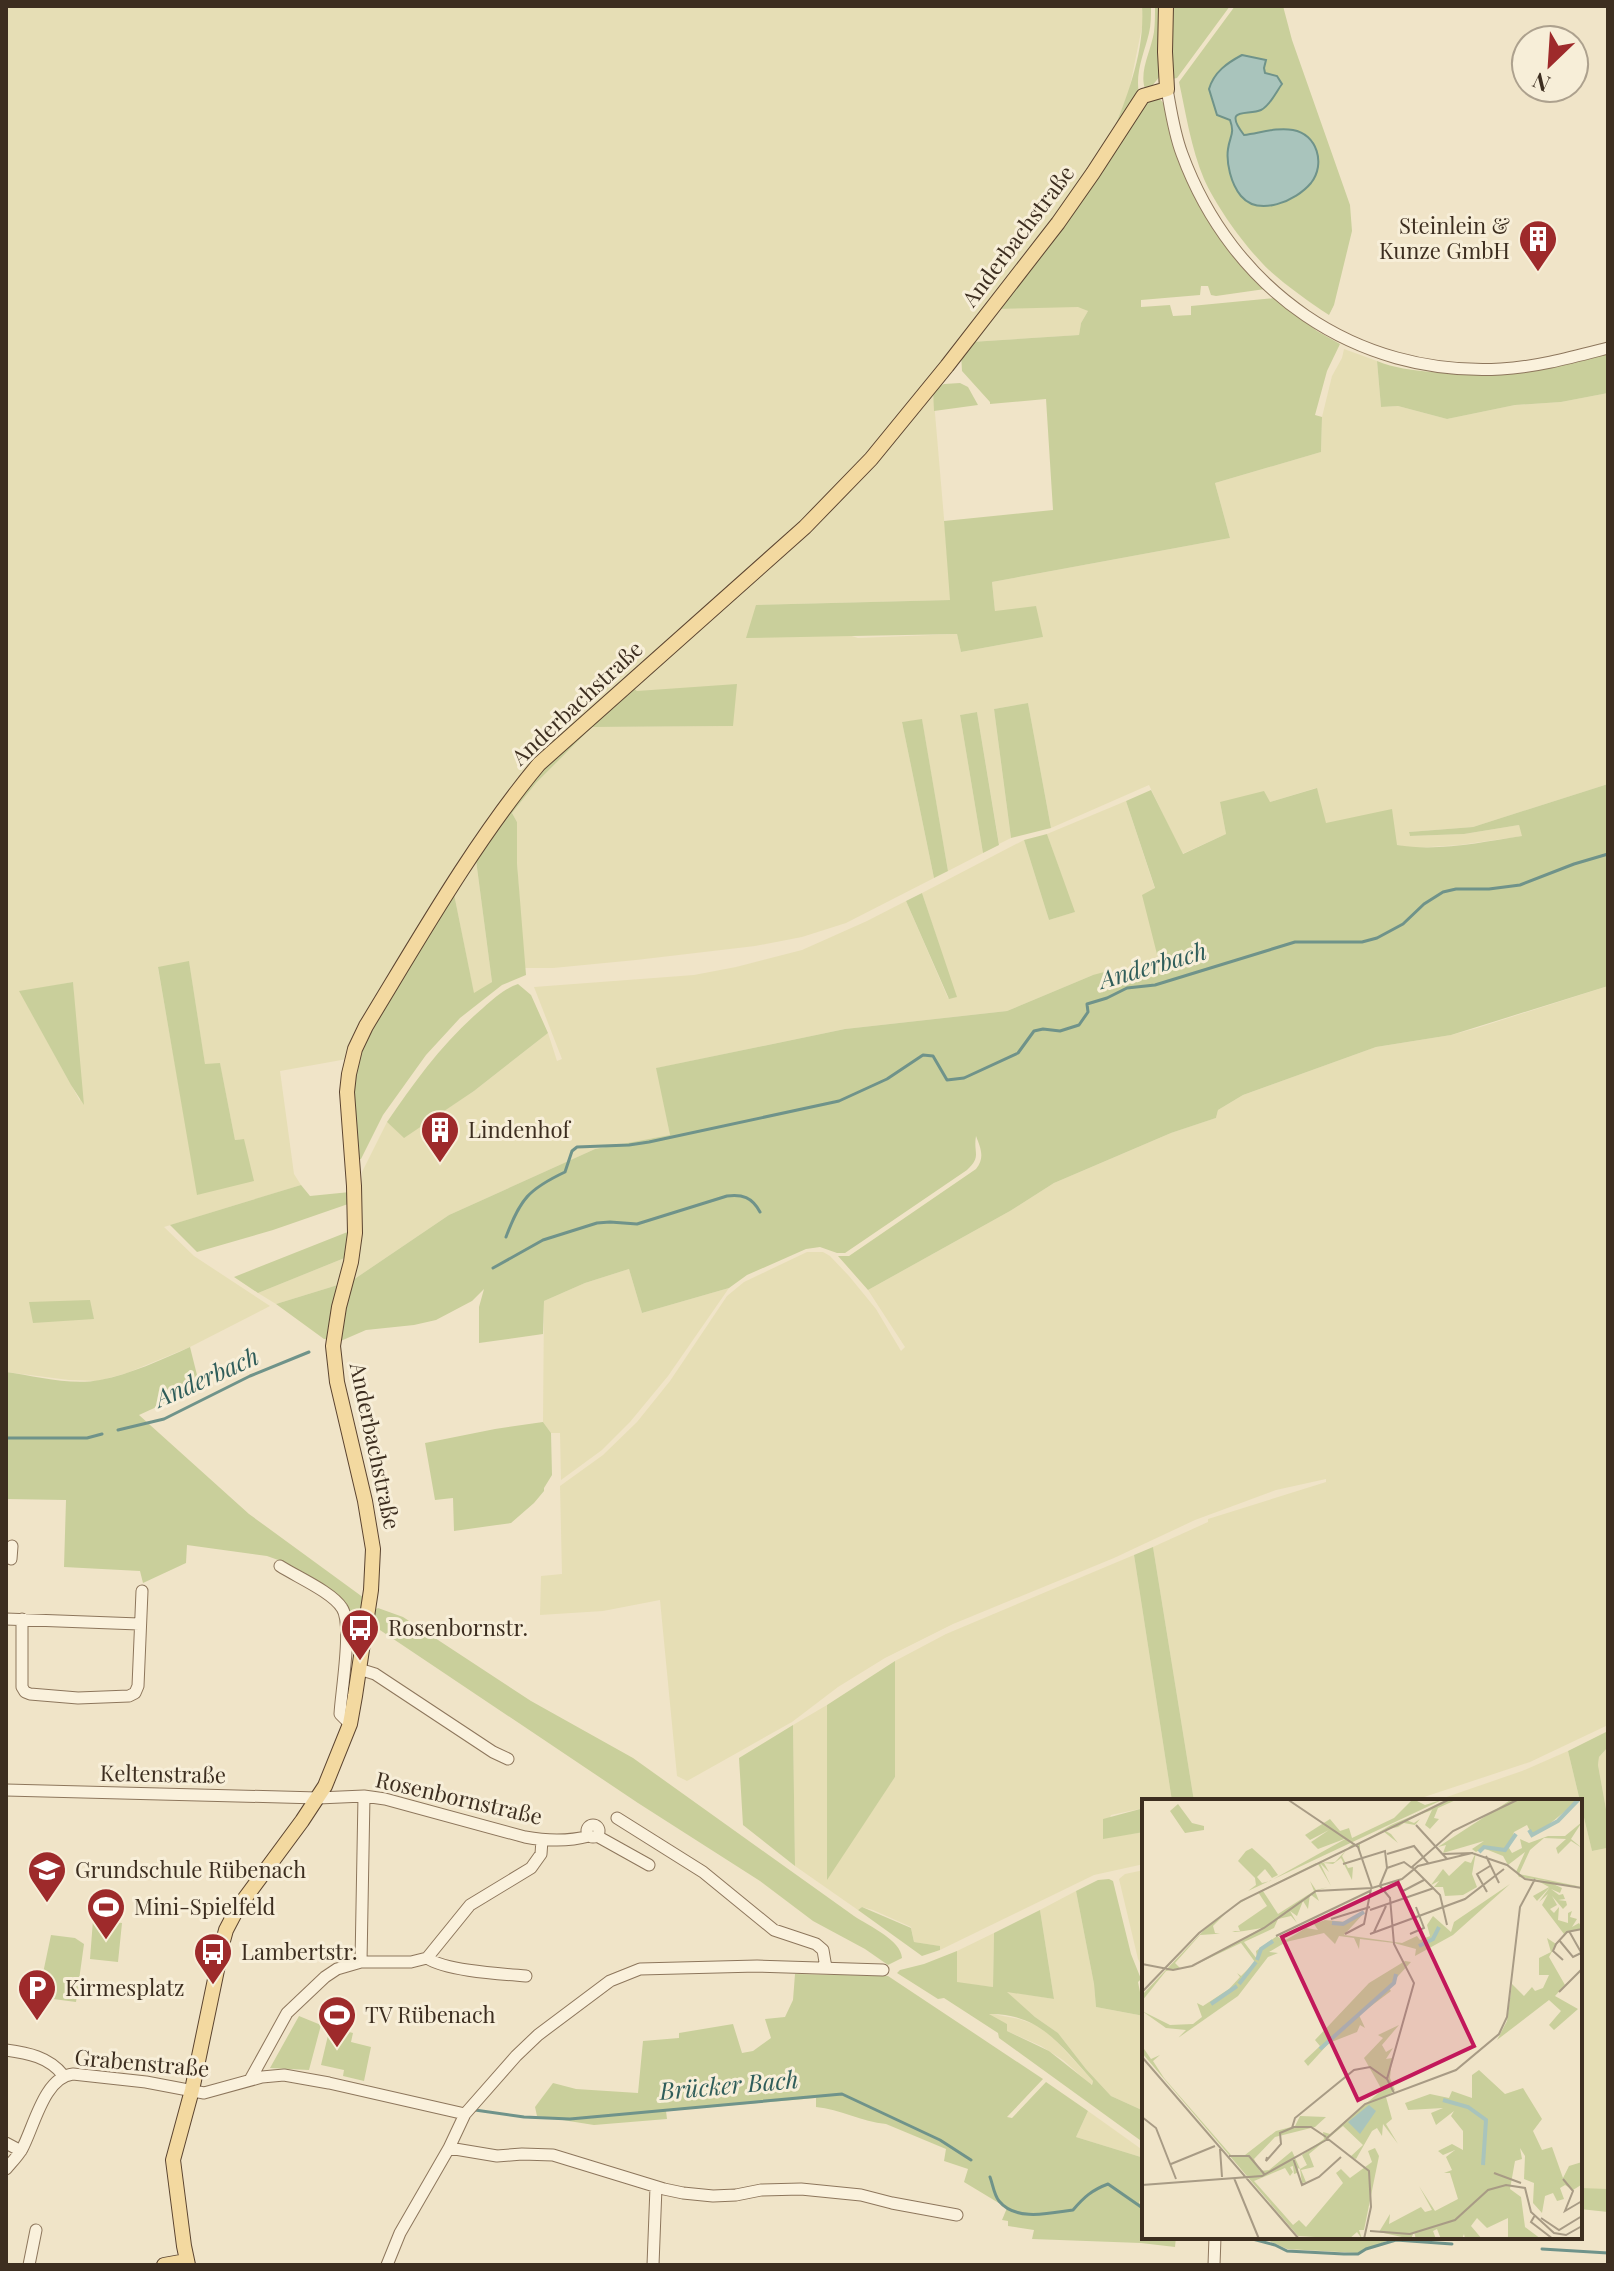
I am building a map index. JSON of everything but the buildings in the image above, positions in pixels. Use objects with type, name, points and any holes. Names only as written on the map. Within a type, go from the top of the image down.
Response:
[{"type":"main road","points":[[1166,6],[1167,89]]},
{"type":"main road","name":"Anderbachstraße","points":[[187,2263],[173,2169],[226,1930],[237,1909],[318,1798],[333,1767],[350,1724],[371,1590],[372,1532],[337,1382],[333,1346],[355,1233],[347,1092],[355,1049],[366,1026],[464,870],[539,764],[805,527],[871,459],[1058,223],[1143,96],[1167,89]]},
{"type":"main road","points":[[164,2265],[187,2263]]},
{"type":"street","points":[[1167,89],[1181,151],[1193,181],[1217,224],[1252,270],[1298,311],[1335,335],[1406,361],[1465,369],[1529,366],[1608,348]]},
{"type":"street","points":[[280,1566],[330,1597],[346,1615],[340,1714],[350,1724]]},
{"type":"street","points":[[22,1619],[22,1687],[25,1692],[78,1698],[129,1696],[135,1693],[138,1686],[142,1591]]},
{"type":"street","points":[[6,1619],[139,1624]]},
{"type":"street","points":[[359,1669],[375,1674],[508,1759]]},
{"type":"street","name":"Keltenstraße","points":[[6,1790],[318,1798]]},
{"type":"street","points":[[361,1962],[364,1796]]},
{"type":"street","name":"Rosenbornstraße","points":[[318,1798],[364,1796],[399,1802],[542,1840],[593,1836],[649,1865]]},
{"type":"street","points":[[617,1818],[703,1872],[774,1930],[816,1944],[823,1950],[826,1968]]},
{"type":"street","points":[[250,2080],[287,2013],[325,1977],[337,1969],[361,1962],[411,1962],[427,1958],[470,1905],[531,1868],[541,1854],[542,1840]]},
{"type":"street","points":[[427,1958],[451,1966],[526,1976]]},
{"type":"street","points":[[387,2265],[400,2233],[465,2114],[538,2035],[610,1981],[640,1969],[757,1966],[883,1970]]},
{"type":"street","points":[[6,2050],[42,2058],[63,2075]]},
{"type":"street","name":"Grabenstraße","points":[[6,2169],[21,2151],[40,2108],[63,2075],[120,2079],[204,2093],[272,2075],[301,2078],[465,2114]]},
{"type":"street","points":[[6,2143],[21,2151]]},
{"type":"street","points":[[449,2148],[497,2156],[553,2155],[673,2192],[713,2196],[801,2189],[861,2195],[957,2215]]},
{"type":"street","points":[[653,2265],[656,2187]]},
{"type":"street","points":[[29,2265],[36,2230]]},
{"type":"street","points":[[1214,2265],[1215,2239]]},
{"type":"shaded area","points":[[6,6],[1142,6],[1143,22],[1129,91],[1111,136],[1071,197],[895,425],[802,522],[520,777],[347,1059],[280,1071],[294,1174],[301,1185],[164,1227],[194,1256],[270,1306],[190,1347],[127,1373],[98,1381],[6,1372]],"holes":[[[189,962],[205,1065],[220,1064],[235,1140],[243,1139],[198,1195],[158,968]],[[73,982],[80,1101],[20,992]]]},
{"type":"shaded area","points":[[1078,306],[1088,311],[1079,335],[971,342],[997,309]]},
{"type":"shaded area","points":[[1344,349],[1377,361],[1381,407],[1398,406],[1447,419],[1515,405],[1561,402],[1608,393],[1608,784],[1473,827],[1409,832],[1410,836],[1464,834],[1519,825],[1523,836],[1414,848],[1325,823],[1316,788],[1270,802],[1220,802],[1226,834],[1182,854],[1149,785],[1051,828],[1028,703],[994,709],[1011,838],[999,844],[977,712],[960,715],[983,853],[948,871],[922,720],[902,722],[934,878],[846,923],[802,937],[755,946],[636,960],[524,968],[517,822],[512,813],[536,783],[592,727],[733,726],[632,687],[754,578],[933,390],[951,600],[756,605],[858,638],[957,634],[961,652],[1043,637],[995,611],[992,582],[1230,538],[1215,483],[1321,452],[1322,417],[1332,376]]},
{"type":"shaded area","points":[[1126,801],[1155,889],[1160,966],[1113,980],[1093,975],[1007,1011],[845,1029],[657,1068],[670,1135],[595,1149],[449,1215],[353,1280],[360,1227],[362,1172],[387,1122],[404,1137],[474,1091],[548,1033],[557,1061],[562,1059],[534,987],[694,975],[736,967],[802,950],[906,901],[948,998],[956,997],[922,893],[1024,840],[1049,920],[1074,912],[1047,834]]},
{"type":"shaded area","points":[[476,860],[492,982],[474,995],[454,894]]},
{"type":"shaded area","points":[[1608,986],[1608,1725],[1530,1762],[1418,1799],[1194,1799],[1153,1547],[1208,1522],[1208,1519],[1326,1482],[1326,1479],[1276,1490],[1195,1520],[1114,1558],[953,1624],[885,1658],[838,1687],[792,1722],[687,1781],[677,1776],[660,1600],[603,1611],[540,1615],[541,1576],[562,1574],[560,1486],[603,1455],[637,1422],[670,1381],[727,1296],[744,1282],[807,1252],[823,1252],[849,1276],[876,1309],[901,1351],[905,1347],[868,1290],[1054,1183],[1171,1133],[1216,1118],[1218,1110],[1243,1095],[1376,1047],[1477,1028]]},
{"type":"shaded area","points":[[347,1257],[341,1284],[276,1304],[258,1293]]},
{"type":"shaded area","points":[[629,1269],[642,1313],[729,1288],[668,1376],[630,1422],[602,1450],[561,1480],[560,1433],[551,1433],[543,1422],[544,1301],[585,1283]]},
{"type":"shaded area","points":[[1134,1555],[1172,1799],[1142,1799],[1142,1808],[1111,1815],[1103,1838],[1142,1832],[1142,1864],[1094,1875],[940,1950],[939,1946],[914,1942],[911,1927],[873,1910],[862,1907],[858,1910],[795,1866],[793,1725],[827,1705],[827,1878],[895,1777],[895,1661],[946,1634]]},
{"type":"shaded area","points":[[1608,1747],[1608,1820],[1598,1765],[1599,1757]]},
{"type":"shaded area","points":[[1568,1751],[1580,1799],[1441,1799],[1522,1771]]},
{"type":"shaded area","points":[[1582,1809],[1592,1851],[1607,1848],[1608,1854],[1608,2189],[1582,2188]]},
{"type":"shaded area","points":[[1142,1870],[1142,1967],[1119,1879],[1125,1874]]},
{"type":"shaded area","points":[[1076,1891],[1096,2007],[1142,2016],[1142,2110],[1111,2096],[1058,2033],[1005,1991],[1054,1999],[1040,1910]]},
{"type":"shaded area","points":[[994,1933],[993,1987],[957,1983],[957,1951]]},
{"type":"shaded area","points":[[987,2013],[1039,2026],[1093,2081],[1091,2085],[1063,2060],[1007,2031],[1007,2024]]},
{"type":"shaded area","points":[[1088,2111],[1142,2150],[1142,2157],[1076,2137]]},
{"type":"green space","points":[[1142,6],[1151,6],[1151,16],[1139,71],[1139,94],[1111,136],[1138,56]]},
{"type":"green space","points":[[1155,6],[1160,6],[1160,76],[1145,89],[1143,75],[1154,32]]},
{"type":"green space","points":[[1170,6],[1230,6],[1177,78],[1172,79]]},
{"type":"green space","points":[[1235,6],[1283,6],[1350,205],[1352,231],[1329,315],[1276,276],[1251,251],[1216,202],[1196,155],[1179,82]]},
{"type":"green space","points":[[1158,97],[1165,105],[1200,206],[1228,248],[1265,289],[1216,296],[1211,295],[1208,286],[1201,286],[1200,295],[1141,300],[1141,307],[1170,305],[1173,316],[1191,315],[1191,306],[1274,298],[1317,331],[1340,344],[1327,371],[1315,415],[1322,417],[1321,452],[1215,483],[1230,538],[992,582],[995,611],[1036,606],[1043,637],[961,652],[957,634],[746,638],[756,605],[950,600],[944,521],[1053,510],[1046,399],[990,404],[962,371],[961,354],[971,342],[1079,335],[1088,311],[1078,307],[997,309],[1143,104]]},
{"type":"green space","points":[[1608,353],[1608,393],[1561,402],[1515,405],[1447,419],[1398,406],[1381,407],[1377,361],[1417,370],[1477,374],[1541,368]]},
{"type":"green space","points":[[960,383],[968,387],[978,405],[934,411],[933,390],[944,384]]},
{"type":"green space","points":[[737,684],[733,726],[592,727],[536,783],[512,813],[517,822],[517,863],[526,975],[502,985],[460,1018],[426,1055],[383,1115],[358,1160],[351,1092],[359,1048],[454,894],[474,993],[492,982],[476,860],[537,773],[632,687],[637,691]]},
{"type":"green space","points":[[1028,703],[1051,828],[1011,838],[994,709]]},
{"type":"green space","points":[[977,712],[999,845],[983,853],[960,715]]},
{"type":"green space","points":[[922,719],[948,871],[934,878],[902,722]]},
{"type":"green space","points":[[1608,784],[1608,986],[1451,1035],[1376,1047],[1243,1095],[1218,1110],[1216,1118],[1171,1133],[1054,1183],[868,1290],[838,1256],[849,1256],[976,1169],[981,1149],[976,1136],[976,1158],[967,1170],[845,1253],[820,1247],[806,1249],[747,1275],[729,1288],[642,1313],[629,1269],[585,1283],[544,1301],[543,1334],[479,1343],[479,1307],[484,1289],[472,1301],[436,1320],[366,1330],[336,1343],[353,1280],[449,1215],[595,1149],[670,1135],[656,1068],[845,1029],[1007,1011],[1093,975],[1108,971],[1113,980],[1160,966],[1142,895],[1155,888],[1126,801],[1151,790],[1183,854],[1226,834],[1220,802],[1264,791],[1270,802],[1317,788],[1326,823],[1392,809],[1397,845],[1428,847],[1522,836],[1519,825],[1464,834],[1410,836],[1409,832],[1473,827]]},
{"type":"green space","points":[[1047,834],[1075,912],[1049,920],[1024,840]]},
{"type":"green space","points":[[922,893],[957,997],[949,999],[906,901]]},
{"type":"green space","points":[[189,961],[205,1064],[220,1063],[235,1140],[244,1139],[254,1181],[197,1195],[158,967]]},
{"type":"green space","points":[[73,982],[84,1105],[19,991]]},
{"type":"green space","points":[[518,984],[531,995],[548,1033],[474,1091],[404,1138],[387,1122],[408,1092],[469,1021],[499,994]]},
{"type":"green space","points":[[301,1185],[310,1196],[350,1192],[351,1203],[197,1252],[170,1225]]},
{"type":"green space","points":[[350,1231],[347,1257],[258,1293],[234,1277]]},
{"type":"green space","points":[[341,1284],[329,1339],[324,1339],[276,1304]]},
{"type":"green space","points":[[90,1300],[94,1319],[33,1323],[29,1302]]},
{"type":"green space","points":[[190,1347],[200,1387],[139,1415],[249,1514],[364,1598],[361,1621],[350,1616],[281,1561],[267,1556],[187,1545],[186,1563],[143,1583],[140,1571],[64,1567],[66,1500],[6,1499],[6,1372],[89,1382],[134,1370]]},
{"type":"green space","points":[[543,1422],[551,1433],[552,1475],[544,1491],[511,1523],[454,1531],[453,1498],[435,1500],[425,1443]]},
{"type":"green space","points":[[1153,1547],[1194,1799],[1172,1799],[1134,1555]]},
{"type":"green space","points":[[378,1608],[403,1617],[531,1701],[633,1758],[883,1934],[896,1945],[902,1958],[888,1965],[813,1921],[760,1881],[371,1624],[374,1610]]},
{"type":"green space","points":[[895,1661],[895,1777],[827,1880],[827,1705]]},
{"type":"green space","points":[[793,1725],[795,1866],[743,1825],[739,1758]]},
{"type":"green space","points":[[1608,1731],[1608,1747],[1599,1757],[1598,1765],[1608,1820],[1608,1854],[1607,1848],[1592,1851],[1582,1799],[1568,1751]]},
{"type":"green space","points":[[1142,1809],[1142,1832],[1103,1839],[1103,1819]]},
{"type":"green space","points":[[1098,1880],[1113,1881],[1131,1954],[1141,1979],[1138,1982],[1142,2016],[1096,2007],[1076,1891]]},
{"type":"green space","points":[[862,1907],[911,1928],[914,1942],[940,1946],[940,1950],[922,1956],[858,1910]]},
{"type":"green space","points":[[1040,1910],[1054,1999],[1007,1992],[1058,2033],[1111,2096],[1142,2110],[1142,2142],[999,2038],[998,2033],[944,1998],[938,1999],[897,1973],[957,1951],[957,1982],[993,1987],[994,1933]],"holes":[[[989,2014],[1022,2019],[1059,2044],[1093,2081],[1092,2085],[1049,2051],[1007,2031],[1007,2024]]]},
{"type":"green space","name":"Mini-Spielfeld","points":[[93,1920],[122,1923],[118,1962],[90,1959]]},
{"type":"green space","points":[[51,1935],[75,1938],[84,1944],[76,2002],[38,1997]]},
{"type":"green space","points":[[795,1974],[888,1976],[1043,2079],[1007,2117],[1012,2118],[1046,2082],[1088,2111],[1076,2137],[1142,2157],[1142,2195],[1139,2203],[1142,2205],[1142,2239],[1176,2239],[1175,2247],[1032,2239],[1034,2230],[1008,2226],[1008,2221],[1002,2220],[1007,2208],[964,2182],[968,2169],[944,2161],[946,2149],[886,2124],[816,2107],[816,2098],[666,2111],[667,2119],[594,2125],[537,2116],[535,2107],[553,2083],[576,2089],[638,2093],[643,2041],[679,2038],[679,2033],[733,2024],[742,2053],[753,2051],[771,2038],[765,2019],[785,2017],[793,2000]]},
{"type":"green space","points":[[299,2016],[321,2025],[309,2070],[270,2068]]},
{"type":"green space","points":[[330,2027],[353,2033],[351,2042],[371,2047],[364,2081],[343,2076],[344,2070],[321,2065]]},
{"type":"green space","points":[[1582,2188],[1608,2189],[1608,2212],[1582,2209]]},
{"type":"green space","points":[[1265,2239],[1391,2239],[1358,2253],[1287,2249]]},
{"type":"water","points":[[1242,55],[1266,60],[1265,73],[1277,76],[1282,84],[1264,108],[1236,116],[1244,135],[1293,130],[1308,137],[1317,151],[1318,167],[1311,183],[1287,201],[1267,206],[1249,202],[1237,191],[1228,161],[1232,132],[1230,120],[1217,115],[1209,89],[1222,69]]},
{"type":"waterway","name":"Anderbach","points":[[506,1237],[521,1204],[534,1190],[565,1172],[572,1151],[577,1147],[649,1142],[839,1101],[887,1079],[923,1055],[933,1056],[947,1080],[964,1078],[1018,1053],[1034,1031],[1060,1031],[1079,1025],[1088,1012],[1087,1004],[1127,988],[1155,985],[1295,942],[1362,942],[1377,938],[1403,924],[1424,904],[1443,892],[1520,885],[1608,854]]},
{"type":"waterway","points":[[493,1268],[543,1240],[597,1223],[637,1224],[732,1195],[750,1200],[760,1212]]},
{"type":"waterway","name":"Anderbach","points":[[118,1430],[164,1419],[250,1376],[309,1352]]},
{"type":"waterway","name":"Anderbach","points":[[6,1438],[87,1438],[102,1434]]},
{"type":"waterway","name":"Brücker Bach","points":[[475,2110],[570,2119],[842,2094],[940,2140],[971,2160]]},
{"type":"waterway","name":"Brücker Bach","points":[[990,2177],[999,2201],[1006,2208],[1024,2214],[1073,2210],[1089,2194],[1108,2184],[1142,2208]]},
{"type":"waterway","name":"Brücker Bach","points":[[1252,2239],[1287,2251],[1344,2254],[1358,2254],[1396,2240],[1452,2244]]},
{"type":"waterway","name":"Brücker Bach","points":[[1542,2249],[1608,2253]]},
{"type":"place","name":"Steinlein & Kunze GmbH","points":[[1538,273]]},
{"type":"place","name":"Lindenhof","points":[[440,1164]]},
{"type":"place","name":"Rosenbornstr.","points":[[360,1662]]},
{"type":"place","name":"Grundschule Rübenach","points":[[47,1904]]},
{"type":"place","name":"Mini-Spielfeld","points":[[106,1941]]},
{"type":"place","name":"Lambertstr.","points":[[213,1986]]},
{"type":"place","name":"Kirmesplatz","points":[[37,2022]]},
{"type":"place","name":"TV Rübenach","points":[[337,2049]]}]
